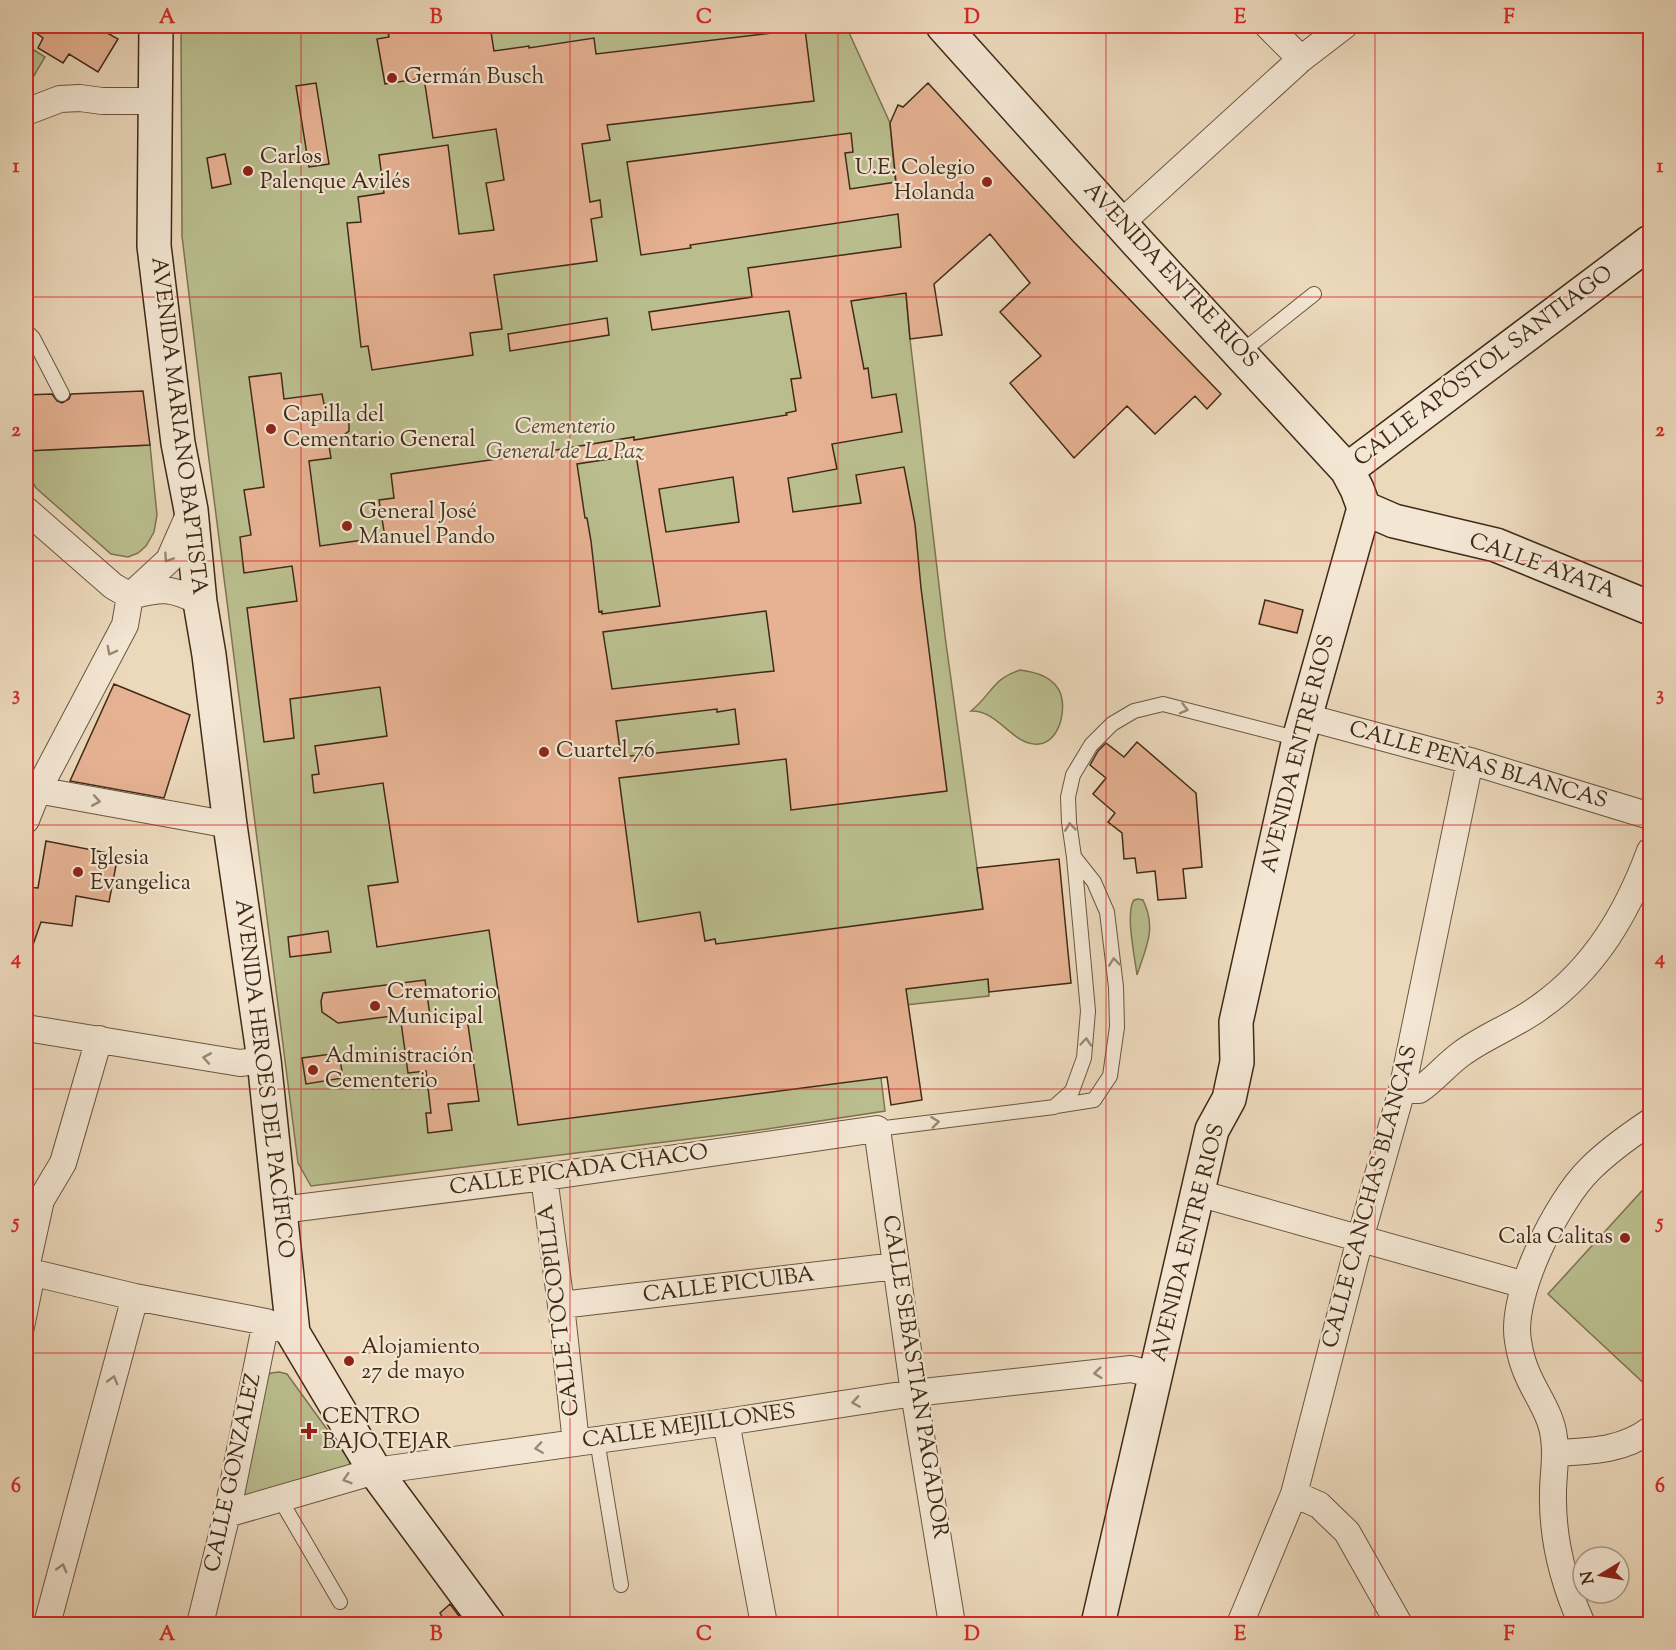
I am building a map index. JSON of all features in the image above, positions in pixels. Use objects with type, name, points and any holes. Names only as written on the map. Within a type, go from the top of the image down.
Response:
[{"type":"main road","name":"AVENIDA MARIANO BAPTISTA","points":[[156,26],[154,246],[178,443],[191,510],[200,602],[209,655],[230,825]]},
{"type":"main road","name":"AVENIDA ENTRE RIOS","points":[[943,26],[1347,470],[1358,489],[1364,508],[1303,728],[1236,1022],[1237,1062],[1229,1099],[1212,1130],[1098,1624]]},
{"type":"main road","name":"CALLE APÓSTOL SANTIAGO","points":[[1347,470],[1650,242]]},
{"type":"main road","name":"CALLE AYATA","points":[[1364,508],[1394,521],[1496,545],[1650,608]]},
{"type":"main road","name":"AVENIDA HEROES DEL PACÍFICO","points":[[230,825],[264,1060],[281,1210],[280,1328]]},
{"type":"main road","points":[[280,1328],[375,1471],[488,1624]]},
{"type":"street","points":[[1268,26],[1301,59]]},
{"type":"street","points":[[1121,223],[1301,59],[1344,26]]},
{"type":"street","points":[[26,111],[60,99],[156,101]]},
{"type":"street","points":[[26,510],[113,586],[130,596],[159,589],[179,591],[200,602]]},
{"type":"street","points":[[26,820],[32,789],[125,625],[130,596],[169,560],[191,510]]},
{"type":"street","name":"CALLE PEÑAS BLANCAS","points":[[1303,728],[1470,761],[1650,816]]},
{"type":"street","name":"CALLE CANCHAS BLANCAS","points":[[1240,1624],[1294,1494],[1360,1239],[1402,1090],[1470,761]]},
{"type":"street","points":[[32,789],[230,825]]},
{"type":"street","points":[[1402,1090],[1419,1090],[1461,1054],[1540,1008],[1565,988],[1591,960],[1617,925],[1650,851]]},
{"type":"street","points":[[26,1028],[240,1063],[264,1060]]},
{"type":"street","points":[[99,1039],[63,1163],[41,1200],[30,1271],[135,1297],[280,1328]]},
{"type":"street","points":[[1582,1624],[1568,1594],[1559,1560],[1553,1492],[1556,1453],[1554,1433],[1545,1408],[1523,1365],[1517,1338],[1519,1311],[1525,1285],[1543,1241],[1564,1200],[1588,1170],[1650,1122]]},
{"type":"street","name":"CALLE PICADA CHACO","points":[[281,1210],[544,1177],[877,1129]]},
{"type":"street","name":"CALLE SEBASTIAN PAGADOR","points":[[877,1129],[914,1394],[952,1624]]},
{"type":"street","name":"CALLE TOCOPILLA","points":[[544,1177],[561,1305],[587,1441]]},
{"type":"street","points":[[1198,1193],[1525,1285]]},
{"type":"street","name":"CALLE PICUIBA","points":[[561,1305],[896,1266]]},
{"type":"street","points":[[46,1624],[135,1297]]},
{"type":"street","name":"CALLE GONZALEZ","points":[[201,1624],[227,1514],[280,1328]]},
{"type":"street","name":"CALLE MEJILLONES","points":[[227,1514],[375,1471],[914,1394],[1131,1369],[1155,1376]]},
{"type":"street","points":[[726,1422],[764,1624]]},
{"type":"street","points":[[1556,1453],[1598,1450],[1622,1445],[1639,1439],[1650,1430]]},
{"type":"street","points":[[1294,1494],[1319,1504],[1347,1532],[1399,1624]]},
{"type":"lane","points":[[1240,353],[1314,294]]},
{"type":"lane","points":[[26,331],[33,338],[62,394]]},
{"type":"lane","points":[[1054,1107],[1072,1091],[1084,1059],[1088,1011],[1068,797],[1074,775],[1091,745],[1112,724],[1134,711],[1163,704],[1303,728]]},
{"type":"lane","points":[[877,1129],[1094,1100],[1110,1076],[1117,1027],[1116,987],[1107,912],[1094,882],[1074,857]]},
{"type":"lane","points":[[26,1332],[30,1271]]},
{"type":"lane","name":"CALLE TOCOPILLA","points":[[587,1441],[621,1585]]},
{"type":"lane","points":[[280,1499],[340,1602]]},
{"type":"green space","name":"Cementerio General de La Paz","points":[[181,26],[846,26],[890,123],[910,339],[945,636],[985,925],[989,996],[877,1008],[873,1012],[885,1111],[753,1131],[311,1186],[298,1163],[182,236]]},
{"type":"green space","points":[[26,45],[45,57],[26,89]]},
{"type":"green space","points":[[150,445],[157,515],[154,532],[146,546],[138,553],[128,557],[111,554],[36,488],[26,471],[26,451]]},
{"type":"green space","points":[[1020,670],[1045,677],[1057,687],[1061,694],[1061,721],[1058,729],[1047,742],[1039,744],[1021,740],[990,716],[971,711],[998,682]]},
{"type":"green space","points":[[1134,900],[1143,900],[1147,910],[1150,929],[1147,947],[1137,975],[1130,915]]},
{"type":"green space","name":"Cala Calitas","points":[[1650,1182],[1650,1389],[1548,1294]]},
{"type":"green space","points":[[271,1373],[287,1374],[350,1461],[349,1473],[247,1499],[242,1494],[263,1379]]},
{"type":"building","points":[[26,26],[95,26],[118,39],[98,72],[69,54],[63,63],[38,48],[43,38]]},
{"type":"building","points":[[387,26],[460,26],[460,30],[490,26],[494,51],[594,38],[596,54],[805,29],[814,101],[607,125],[610,140],[582,144],[590,202],[600,200],[602,217],[591,219],[597,261],[494,275],[502,329],[470,333],[473,355],[372,370],[368,346],[361,347],[347,223],[361,222],[358,197],[384,193],[379,155],[448,145],[459,234],[494,230],[486,183],[504,180],[496,129],[433,138],[424,78],[385,84],[377,39],[389,37]]},
{"type":"building","points":[[316,83],[329,164],[309,167],[296,86]]},
{"type":"building","points":[[928,83],[1073,241],[1221,394],[1207,409],[1195,396],[1155,434],[1127,406],[1074,458],[1010,383],[1041,356],[1000,312],[1030,283],[990,234],[934,284],[942,335],[910,339],[906,293],[851,301],[864,369],[868,368],[872,398],[896,394],[902,432],[832,444],[837,469],[788,478],[793,512],[861,503],[856,475],[904,467],[915,524],[947,791],[791,810],[786,759],[619,778],[638,922],[700,912],[705,941],[715,939],[716,944],[983,909],[977,868],[1059,859],[1071,983],[989,992],[988,979],[906,989],[922,1100],[891,1105],[887,1077],[518,1125],[489,930],[377,947],[368,886],[398,882],[383,783],[314,793],[312,775],[319,774],[315,746],[387,736],[380,687],[290,699],[294,738],[264,742],[247,608],[297,601],[292,566],[244,573],[240,537],[251,535],[244,490],[264,487],[249,377],[281,373],[284,399],[322,394],[324,404],[342,411],[347,416],[349,431],[329,446],[331,458],[309,461],[320,546],[385,537],[379,500],[394,498],[391,474],[634,437],[634,440],[787,415],[786,413],[796,411],[791,379],[801,378],[789,311],[652,330],[649,312],[752,297],[748,268],[901,247],[898,214],[690,245],[691,248],[641,255],[627,162],[851,133],[853,152],[845,153],[850,189],[896,182],[890,123],[898,105],[903,107]],"holes":[[[636,455],[660,606],[602,614],[602,611],[599,612],[591,541],[577,464]],[[733,477],[739,522],[666,532],[659,489]],[[766,611],[774,671],[612,689],[603,632]],[[717,709],[717,712],[735,709],[739,744],[621,757],[616,721]]]},
{"type":"building","points":[[225,154],[231,184],[212,188],[207,158]]},
{"type":"building","points":[[607,318],[609,335],[510,351],[508,334]]},
{"type":"building","points":[[143,391],[150,445],[26,451],[26,395],[52,394],[57,401],[62,403],[69,399],[71,394]]},
{"type":"building","points":[[1265,600],[1303,610],[1297,633],[1259,624]]},
{"type":"building","points":[[114,684],[190,715],[164,798],[70,781]]},
{"type":"building","points":[[1137,742],[1196,793],[1202,867],[1183,869],[1186,898],[1158,900],[1155,871],[1137,873],[1135,858],[1124,859],[1122,833],[1108,822],[1115,813],[1093,794],[1106,778],[1090,765],[1098,751],[1106,743],[1124,757]]},
{"type":"building","name":"Iglesia Evangelica","points":[[46,841],[118,855],[109,902],[76,896],[72,926],[41,922],[28,959],[26,958],[26,887],[38,888]]},
{"type":"building","points":[[328,931],[331,952],[290,957],[288,937]]},
{"type":"building","points":[[425,980],[431,1023],[467,1018],[479,1101],[448,1104],[452,1130],[428,1133],[426,1113],[431,1113],[426,1071],[408,1073],[400,1015],[338,1023],[322,1012],[321,1001],[323,993]]},
{"type":"building","points":[[339,1053],[343,1078],[306,1084],[302,1058]]},
{"type":"building","points":[[450,1604],[465,1624],[446,1624],[440,1613]]},
{"type":"place","name":"Germán Busch","points":[[392,78]]},
{"type":"place","name":"Carlos Palenque Avilés","points":[[248,171]]},
{"type":"place","name":"U.E. Colegio Holanda","points":[[987,182]]},
{"type":"place","name":"Capilla del Cementario General","points":[[271,429]]},
{"type":"place","name":"General José Manuel Pando","points":[[347,526]]},
{"type":"place","name":"Cuartel 76","points":[[544,752]]},
{"type":"place","name":"Iglesia Evangelica","points":[[78,872]]},
{"type":"place","name":"Crematorio Municipal","points":[[375,1006]]},
{"type":"place","name":"Administración Cementerio","points":[[313,1070]]},
{"type":"place","name":"Cala Calitas","points":[[1625,1238]]},
{"type":"place","name":"Alojamiento 27 de mayo","points":[[349,1361]]},
{"type":"place","name":"CENTRO BAJO TEJAR","points":[[309,1431]]}]
